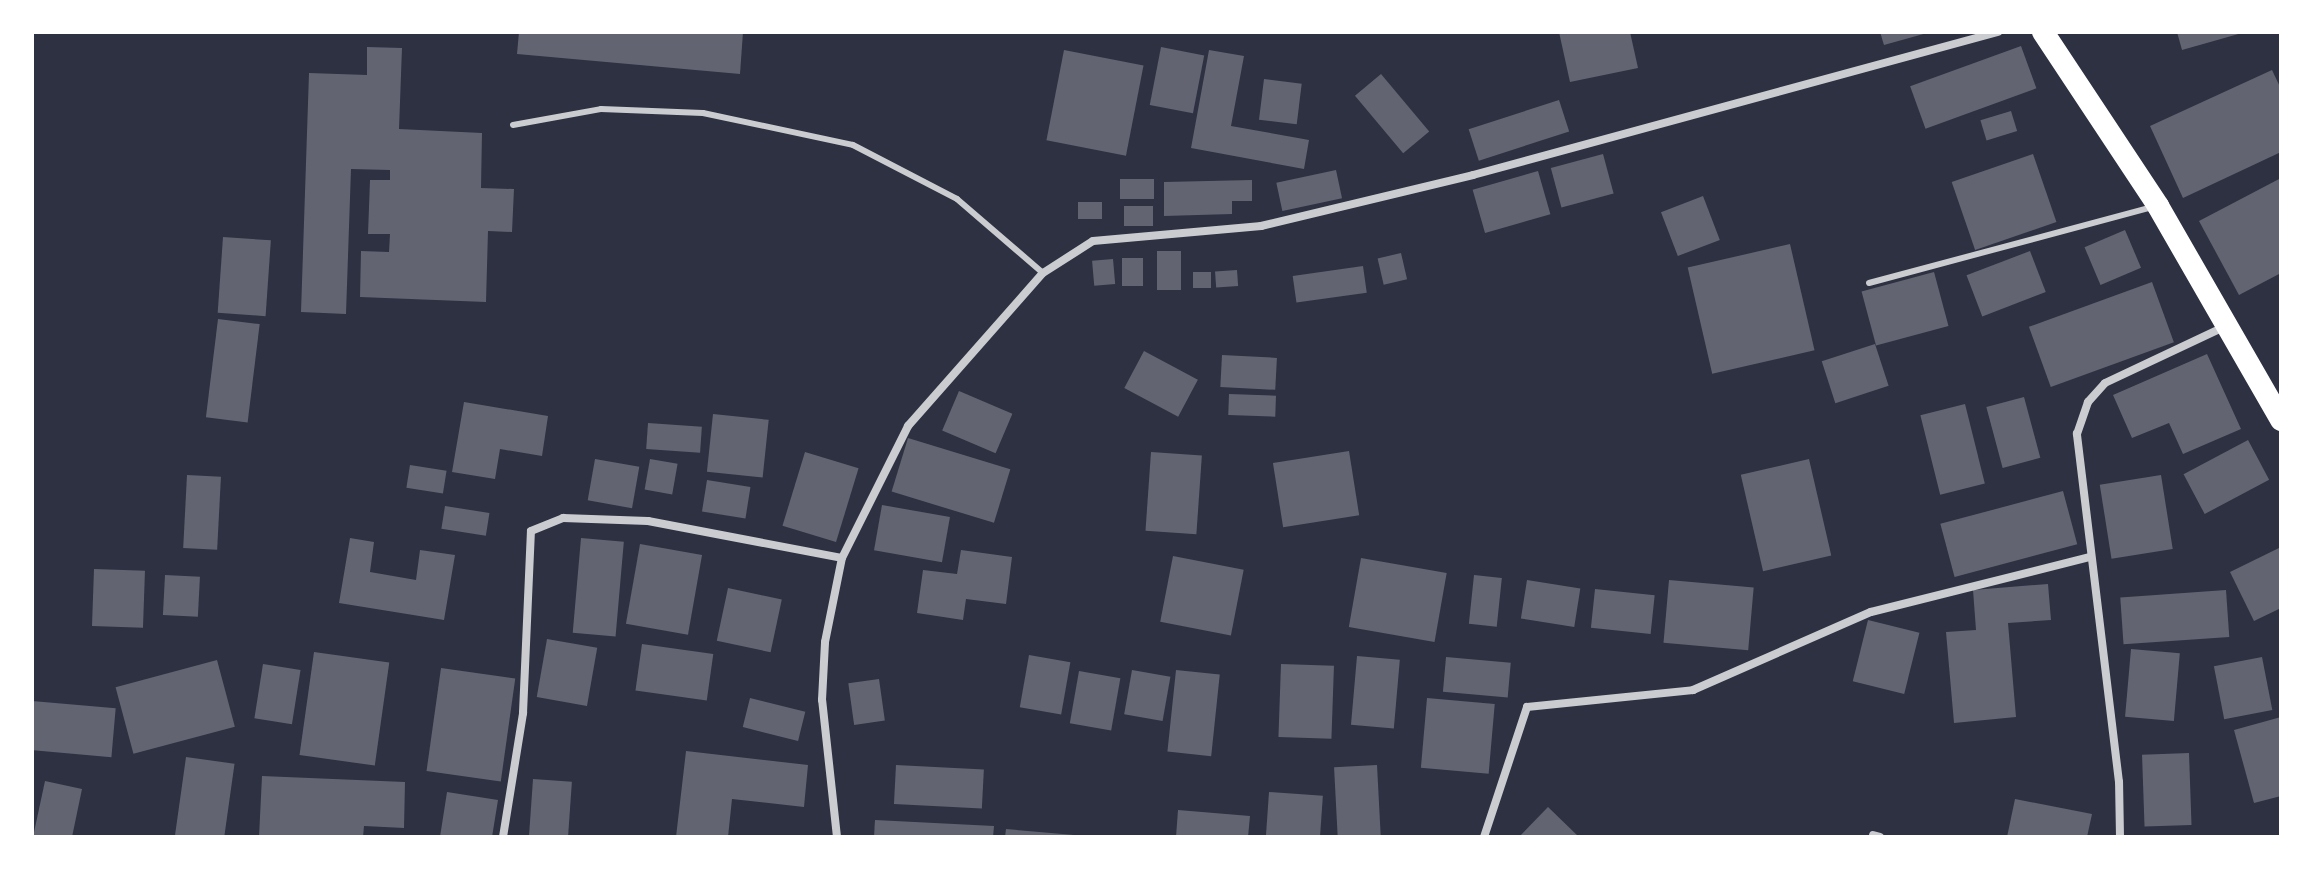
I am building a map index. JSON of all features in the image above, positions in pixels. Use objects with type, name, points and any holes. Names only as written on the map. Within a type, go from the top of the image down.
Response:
[{"type":"highway","points":[[2043,32],[2158,206],[2281,420]]},
{"type":"street","points":[[837,837],[822,700],[825,642],[842,558],[908,426],[1043,273],[1093,241],[1261,226],[1473,175],[1998,32]]},
{"type":"street","points":[[2120,837],[2119,782],[2077,434],[2088,402],[2105,383],[2129,369],[2226,326]]},
{"type":"street","points":[[503,837],[523,713],[531,531],[563,518],[648,521],[842,558]]},
{"type":"street","points":[[1484,837],[1527,707],[1693,690],[1871,612],[2090,557]]},
{"type":"lane","points":[[513,125],[601,109],[703,113],[853,145],[957,199],[1043,273]]},
{"type":"lane","points":[[1869,283],[2158,206]]},
{"type":"building","points":[[519,32],[743,32],[740,74],[517,54]]},
{"type":"building","points":[[1559,32],[1630,32],[1638,68],[1570,82]]},
{"type":"building","points":[[1880,32],[1927,32],[1927,33],[1884,45]]},
{"type":"building","points":[[2177,32],[2241,32],[2242,33],[2182,50]]},
{"type":"building","points":[[2021,46],[2036,88],[1926,129],[1910,86]]},
{"type":"building","points":[[367,47],[402,48],[399,129],[482,133],[481,188],[514,189],[512,232],[488,231],[486,302],[360,297],[361,251],[389,252],[390,234],[368,234],[370,180],[390,180],[390,170],[351,169],[346,314],[301,312],[309,73],[367,75]]},
{"type":"building","points":[[1161,47],[1204,55],[1193,113],[1150,105]]},
{"type":"building","points":[[1064,50],[1144,65],[1126,156],[1046,140]]},
{"type":"building","points":[[1209,50],[1244,56],[1231,126],[1309,140],[1304,169],[1191,148]]},
{"type":"building","points":[[2272,70],[2281,89],[2281,152],[2183,198],[2150,126]]},
{"type":"building","points":[[1381,74],[1429,131],[1403,153],[1355,96]]},
{"type":"building","points":[[1264,79],[1302,84],[1297,124],[1259,120]]},
{"type":"building","points":[[1559,100],[1569,131],[1479,161],[1469,129]]},
{"type":"building","points":[[2011,111],[2017,131],[1987,140],[1980,120]]},
{"type":"building","points":[[1603,154],[1614,194],[1561,208],[1551,168]]},
{"type":"building","points":[[2033,154],[2056,222],[1975,250],[1952,182]]},
{"type":"building","points":[[1336,170],[1342,198],[1282,211],[1276,183]]},
{"type":"building","points":[[1538,171],[1550,214],[1485,233],[1473,190]]},
{"type":"building","points":[[2281,178],[2281,273],[2239,295],[2199,221]]},
{"type":"building","points":[[1120,179],[1154,179],[1154,199],[1120,199]]},
{"type":"building","points":[[1252,180],[1252,201],[1232,201],[1232,214],[1164,216],[1164,182]]},
{"type":"building","points":[[1703,196],[1720,240],[1678,256],[1661,212]]},
{"type":"building","points":[[1078,202],[1102,202],[1102,219],[1078,219]]},
{"type":"building","points":[[1124,206],[1153,206],[1153,226],[1124,226]]},
{"type":"building","points":[[2125,230],[2141,268],[2101,285],[2084,247]]},
{"type":"building","points":[[223,237],[271,240],[266,316],[218,313]]},
{"type":"building","points":[[1790,244],[1815,350],[1712,374],[1688,268]]},
{"type":"building","points":[[1157,251],[1181,251],[1181,290],[1157,290]]},
{"type":"building","points":[[2030,251],[2046,292],[1982,316],[1967,275]]},
{"type":"building","points":[[1401,253],[1407,279],[1384,285],[1378,258]]},
{"type":"building","points":[[1122,258],[1143,258],[1143,286],[1122,286]]},
{"type":"building","points":[[1113,259],[1115,284],[1094,286],[1092,261]]},
{"type":"building","points":[[1363,266],[1367,293],[1296,303],[1293,276]]},
{"type":"building","points":[[1237,270],[1238,286],[1216,287],[1215,272]]},
{"type":"building","points":[[1193,272],[1211,272],[1211,288],[1193,288]]},
{"type":"building","points":[[1934,272],[1948,326],[1876,346],[1862,291]]},
{"type":"building","points":[[2152,282],[2174,342],[2051,387],[2029,327]]},
{"type":"building","points":[[218,319],[260,324],[248,422],[206,417]]},
{"type":"building","points":[[1875,344],[1889,386],[1835,403],[1822,361]]},
{"type":"building","points":[[1144,351],[1198,380],[1178,417],[1124,388]]},
{"type":"building","points":[[2207,354],[2241,429],[2183,454],[2169,423],[2132,438],[2113,395]]},
{"type":"building","points":[[1222,355],[1277,358],[1275,390],[1220,387]]},
{"type":"building","points":[[959,391],[1012,414],[996,453],[942,431]]},
{"type":"building","points":[[1229,394],[1276,396],[1275,417],[1228,415]]},
{"type":"building","points":[[2024,397],[2040,458],[2003,468],[1986,407]]},
{"type":"building","points":[[464,402],[548,416],[542,456],[500,449],[495,479],[452,472]]},
{"type":"building","points":[[1965,404],[1985,484],[1940,495],[1920,415]]},
{"type":"building","points":[[713,414],[769,420],[763,478],[707,472]]},
{"type":"building","points":[[648,423],[702,427],[700,453],[646,449]]},
{"type":"building","points":[[908,438],[1010,469],[994,523],[892,492]]},
{"type":"building","points":[[2248,440],[2269,480],[2205,514],[2184,474]]},
{"type":"building","points":[[1349,451],[1359,515],[1283,527],[1273,463]]},
{"type":"building","points":[[805,452],[859,468],[836,542],[782,526]]},
{"type":"building","points":[[1151,452],[1202,456],[1196,534],[1145,531]]},
{"type":"building","points":[[595,459],[639,467],[632,508],[588,500]]},
{"type":"building","points":[[650,459],[678,464],[672,494],[645,490]]},
{"type":"building","points":[[1809,459],[1831,555],[1763,571],[1741,475]]},
{"type":"building","points":[[410,465],[447,471],[443,494],[406,488]]},
{"type":"building","points":[[187,475],[221,477],[217,550],[183,548]]},
{"type":"building","points":[[2161,475],[2173,549],[2111,559],[2100,485]]},
{"type":"building","points":[[707,480],[750,487],[745,518],[702,512]]},
{"type":"building","points":[[2063,491],[2077,544],[1955,577],[1940,524]]},
{"type":"building","points":[[882,505],[950,517],[942,562],[874,550]]},
{"type":"building","points":[[445,506],[489,513],[486,536],[441,529]]},
{"type":"building","points":[[350,538],[374,542],[370,572],[416,580],[420,550],[455,555],[444,620],[339,603]]},
{"type":"building","points":[[581,538],[624,542],[616,636],[573,633]]},
{"type":"building","points":[[640,544],[702,555],[688,635],[626,624]]},
{"type":"building","points":[[2281,547],[2281,608],[2254,621],[2230,572]]},
{"type":"building","points":[[961,550],[1012,557],[1006,604],[966,599],[963,620],[917,613],[923,570],[957,574]]},
{"type":"building","points":[[1173,556],[1244,570],[1231,636],[1160,622]]},
{"type":"building","points":[[1361,558],[1447,573],[1435,642],[1349,627]]},
{"type":"building","points":[[94,569],[145,571],[143,628],[92,626]]},
{"type":"building","points":[[165,575],[200,577],[198,617],[163,615]]},
{"type":"building","points":[[1474,575],[1502,578],[1497,627],[1469,624]]},
{"type":"building","points":[[1527,580],[1580,588],[1574,627],[1521,619]]},
{"type":"building","points":[[1669,580],[1754,587],[1748,650],[1664,643]]},
{"type":"building","points":[[2048,584],[2051,620],[2008,623],[2016,717],[1954,723],[1946,632],[1976,630],[1973,590]]},
{"type":"building","points":[[728,588],[782,599],[771,652],[717,641]]},
{"type":"building","points":[[1595,589],[1655,595],[1651,634],[1591,628]]},
{"type":"building","points":[[2226,590],[2229,637],[2124,644],[2120,597]]},
{"type":"building","points":[[1868,620],[1919,633],[1904,694],[1853,681]]},
{"type":"building","points":[[547,639],[597,648],[587,706],[537,697]]},
{"type":"building","points":[[642,644],[713,654],[707,701],[635,691]]},
{"type":"building","points":[[2131,649],[2180,653],[2174,721],[2125,717]]},
{"type":"building","points":[[314,652],[389,663],[375,766],[300,755]]},
{"type":"building","points":[[1029,655],[1070,662],[1061,714],[1020,707]]},
{"type":"building","points":[[1357,656],[1400,660],[1394,728],[1351,725]]},
{"type":"building","points":[[1446,657],[1511,663],[1508,698],[1443,692]]},
{"type":"building","points":[[2262,657],[2272,710],[2224,719],[2214,666]]},
{"type":"building","points":[[217,660],[235,727],[133,754],[116,687]]},
{"type":"building","points":[[263,664],[301,670],[292,724],[254,718]]},
{"type":"building","points":[[1281,664],[1334,666],[1331,739],[1278,737]]},
{"type":"building","points":[[441,668],[515,678],[501,781],[427,771]]},
{"type":"building","points":[[1132,670],[1170,677],[1163,721],[1124,714]]},
{"type":"building","points":[[1176,670],[1220,675],[1211,756],[1167,752]]},
{"type":"building","points":[[1079,671],[1120,678],[1111,730],[1070,723]]},
{"type":"building","points":[[879,679],[885,721],[854,725],[848,683]]},
{"type":"building","points":[[750,698],[805,712],[798,741],[743,727]]},
{"type":"building","points":[[1427,698],[1495,704],[1489,774],[1421,768]]},
{"type":"building","points":[[32,701],[116,708],[111,757],[32,750]]},
{"type":"building","points":[[2281,717],[2281,796],[2254,803],[2234,730]]},
{"type":"building","points":[[686,751],[808,765],[804,807],[732,799],[728,837],[676,837]]},
{"type":"building","points":[[2189,753],[2192,825],[2145,827],[2142,755]]},
{"type":"building","points":[[186,757],[235,764],[224,837],[175,837]]},
{"type":"building","points":[[896,765],[984,770],[982,809],[894,804]]},
{"type":"building","points":[[1377,765],[1381,837],[1338,837],[1334,767]]},
{"type":"building","points":[[262,776],[405,782],[404,828],[364,826],[363,837],[259,837]]},
{"type":"building","points":[[533,779],[572,782],[568,837],[529,837]]},
{"type":"building","points":[[45,781],[82,789],[72,837],[33,837]]},
{"type":"building","points":[[447,792],[498,800],[492,837],[440,837]]},
{"type":"building","points":[[1269,792],[1323,796],[1320,837],[1266,837]]},
{"type":"building","points":[[2015,799],[2092,814],[2087,837],[2007,837]]},
{"type":"building","points":[[1548,807],[1579,837],[1519,837]]},
{"type":"building","points":[[1178,810],[1250,816],[1248,837],[1176,837]]},
{"type":"building","points":[[875,820],[994,826],[993,837],[874,837]]},
{"type":"building","points":[[1006,829],[1074,835],[1074,837],[1005,837]]}]
